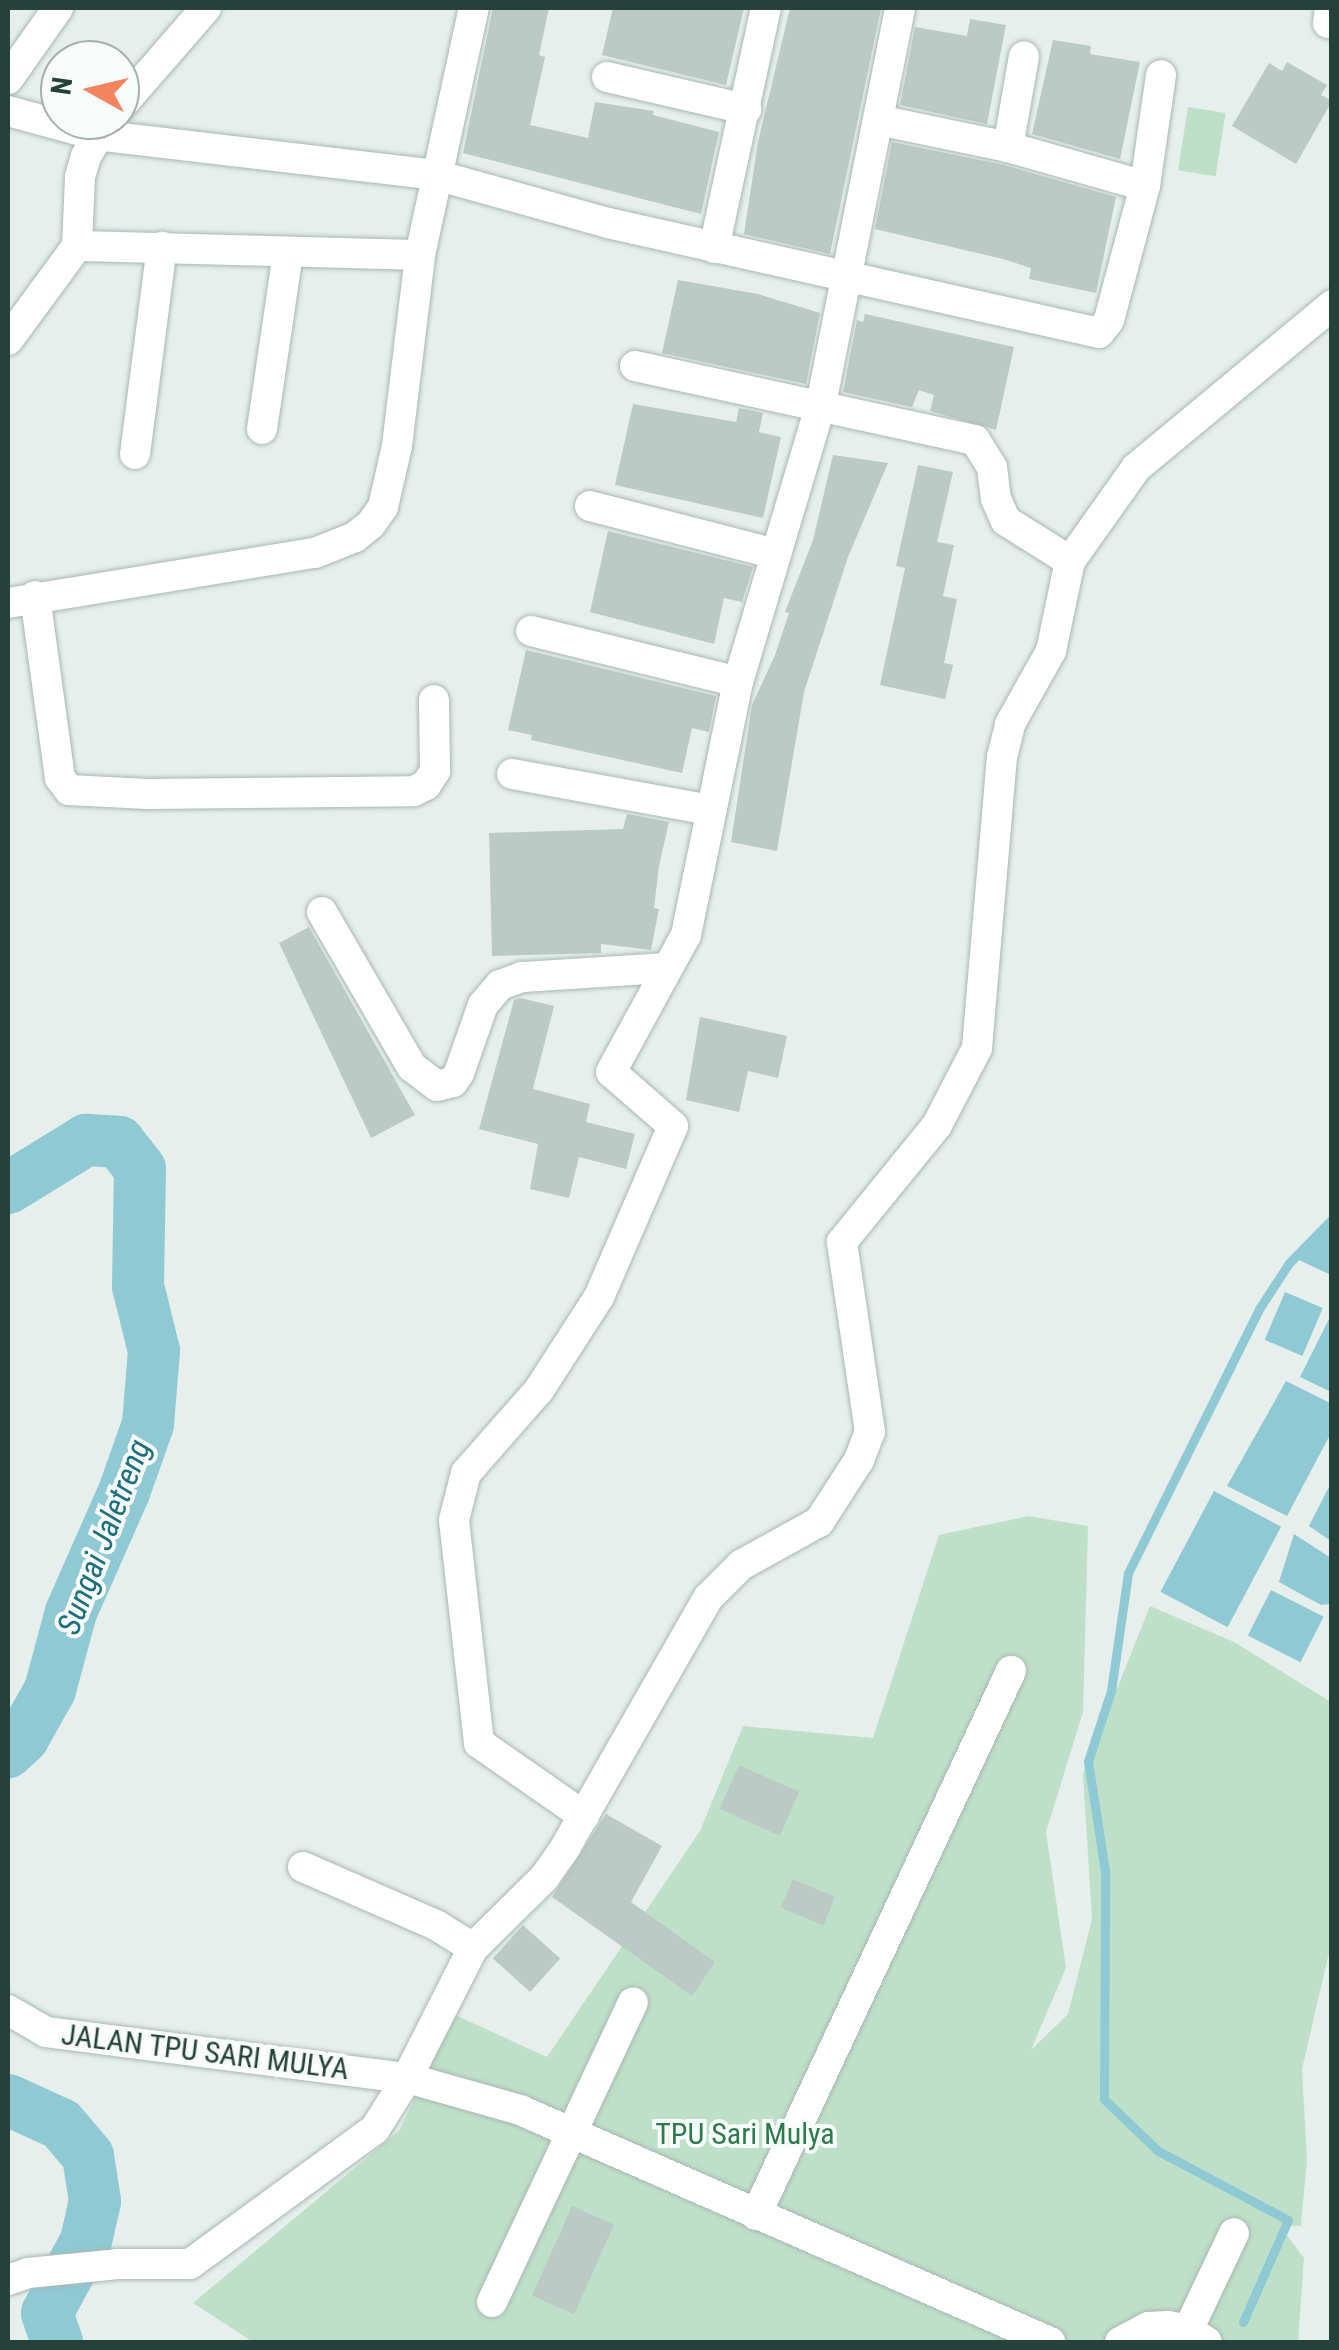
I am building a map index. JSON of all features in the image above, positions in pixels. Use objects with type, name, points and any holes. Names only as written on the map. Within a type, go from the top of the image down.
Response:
[{"type":"street","points":[[8,79],[58,8]]},
{"type":"street","points":[[140,85],[206,8]]},
{"type":"street","points":[[434,700],[435,772],[426,785],[414,791],[147,794],[70,790],[60,778],[21,599],[315,554],[356,537],[370,524],[383,507],[396,446],[420,255],[474,8]]},
{"type":"street","points":[[714,248],[766,8]]},
{"type":"street","points":[[584,1816],[479,1743],[454,1520],[466,1474],[540,1390],[599,1297],[672,1126],[611,1072],[664,968],[686,935],[738,682],[820,404],[900,8]]},
{"type":"street","points":[[1008,147],[1024,56]]},
{"type":"street","points":[[140,133],[436,175],[714,248],[1099,333],[1109,320],[1145,186],[1161,75]]},
{"type":"street","points":[[607,77],[746,109]]},
{"type":"street","points":[[8,111],[40,117]]},
{"type":"street","points":[[878,120],[1008,147],[1145,186]]},
{"type":"street","points":[[8,340],[77,246],[80,177],[97,140]]},
{"type":"street","points":[[77,246],[420,255]]},
{"type":"street","points":[[135,454],[162,247]]},
{"type":"street","points":[[262,429],[288,252]]},
{"type":"street","points":[[18,2277],[118,2264],[190,2264],[375,2129],[407,2078],[473,1948],[544,1878],[715,1588],[741,1564],[819,1522],[866,1444],[868,1404],[842,1242],[937,1125],[977,1048],[1002,758],[1010,724],[1052,651],[1070,561],[1136,468],[1332,305]]},
{"type":"street","points":[[635,366],[975,440],[992,467],[996,499],[1006,520],[1070,561]]},
{"type":"street","points":[[590,506],[776,554]]},
{"type":"street","points":[[531,632],[738,682]]},
{"type":"street","points":[[512,774],[710,810]]},
{"type":"street","points":[[322,912],[412,1067],[436,1086],[453,1082],[459,1073],[483,1005],[500,984],[522,977],[664,968]]},
{"type":"street","points":[[756,2215],[1010,1670]]},
{"type":"street","points":[[303,1867],[436,1925],[473,1948]]},
{"type":"street","points":[[492,2302],[569,2131],[633,2002]]},
{"type":"street","name":"JALAN TPU SARI MULYA","points":[[8,2010],[46,2032],[407,2078],[520,2110],[1050,2342]]},
{"type":"street","points":[[1120,2342],[1148,2327],[1198,2336],[1234,2232]]},
{"type":"green space","points":[[1188,107],[1226,113],[1216,176],[1178,170]]},
{"type":"green space","name":"TPU Sari Mulya","points":[[1028,1516],[1088,1526],[1083,1712],[1046,1832],[1066,1968],[1031,2050],[1068,2014],[1092,1919],[1083,1774],[1150,1606],[1234,1642],[1331,1702],[1331,1944],[1302,2069],[1307,2158],[1301,2226],[1280,2226],[1304,2258],[1298,2342],[253,2342],[193,2303],[399,2131],[455,2015],[547,2057],[700,1831],[743,1726],[873,1738],[939,1535]]},
{"type":"water","points":[[1331,1226],[1331,1275],[1299,1260]]},
{"type":"water","points":[[1285,1292],[1323,1308],[1302,1356],[1265,1340]]},
{"type":"water","points":[[1331,1315],[1331,1392],[1300,1377]]},
{"type":"water","points":[[1286,1381],[1332,1404],[1331,1433],[1287,1516],[1227,1486]]},
{"type":"water","points":[[1331,1483],[1332,1541],[1309,1526]]},
{"type":"water","points":[[1214,1491],[1281,1527],[1228,1627],[1160,1592]]},
{"type":"water","points":[[1294,1534],[1331,1558],[1331,1604],[1321,1605],[1279,1582]]},
{"type":"water","points":[[1271,1590],[1324,1617],[1300,1662],[1248,1635]]},
{"type":"building","points":[[493,8],[549,8],[539,55],[545,57],[530,125],[588,138],[595,102],[654,111],[653,115],[719,132],[701,214],[463,153]]},
{"type":"building","points":[[613,8],[744,8],[726,85],[602,55]]},
{"type":"building","points":[[790,8],[881,8],[830,254],[744,234],[758,142]]},
{"type":"building","points":[[970,19],[1006,25],[987,124],[900,105],[915,27],[967,36]]},
{"type":"building","points":[[1053,40],[1091,46],[1090,54],[1140,62],[1120,159],[1032,134]]},
{"type":"building","points":[[1287,62],[1327,85],[1321,95],[1332,101],[1296,164],[1232,126],[1269,63],[1282,71]]},
{"type":"building","points":[[892,142],[1004,165],[1116,197],[1096,293],[1029,279],[1031,268],[1003,259],[875,229]]},
{"type":"building","points":[[678,280],[758,294],[820,313],[806,384],[662,353]]},
{"type":"building","points":[[865,314],[1014,347],[996,430],[930,411],[934,395],[919,390],[912,407],[843,392],[857,320],[863,322]]},
{"type":"building","points":[[633,404],[736,422],[739,408],[763,413],[759,432],[781,437],[763,518],[615,485]]},
{"type":"building","points":[[833,455],[888,463],[848,557],[804,692],[777,851],[731,842],[752,705],[775,655],[789,613],[785,612],[813,540]]},
{"type":"building","points":[[918,465],[953,472],[937,542],[954,545],[943,596],[957,599],[944,663],[953,665],[945,699],[880,685],[905,568],[896,566]]},
{"type":"building","points":[[608,531],[753,567],[742,602],[724,598],[714,644],[590,612]]},
{"type":"building","points":[[526,650],[716,696],[709,732],[692,728],[682,773],[531,740],[532,735],[508,730]]},
{"type":"building","points":[[627,814],[669,822],[659,866],[654,908],[659,909],[651,950],[601,944],[601,953],[492,956],[489,833],[623,829]]},
{"type":"building","points":[[309,927],[415,1115],[371,1138],[279,943]]},
{"type":"building","points":[[514,1000],[554,1006],[533,1089],[590,1104],[586,1122],[635,1134],[626,1169],[579,1157],[569,1198],[530,1189],[538,1144],[479,1129]]},
{"type":"building","points":[[700,1017],[787,1036],[778,1078],[748,1071],[739,1112],[686,1100]]},
{"type":"building","points":[[739,1765],[799,1792],[780,1836],[719,1809]]},
{"type":"building","points":[[606,1814],[662,1846],[631,1902],[715,1962],[692,1996],[552,1897]]},
{"type":"building","points":[[793,1879],[835,1897],[823,1926],[781,1908]]},
{"type":"building","points":[[523,1925],[560,1958],[530,1992],[493,1958]]},
{"type":"building","points":[[572,2206],[614,2225],[574,2314],[532,2296]]},
{"type":"waterway","name":"Sungai Jaletreng","points":[[8,1188],[86,1140],[119,1142],[140,1169],[138,1286],[154,1351],[148,1424],[124,1492],[71,1612],[50,1690],[23,1738],[8,1752]]},
{"type":"waterway","points":[[1243,2322],[1288,2220],[1158,2151],[1104,2099],[1105,1871],[1088,1761],[1111,1691],[1128,1573],[1259,1309],[1289,1263],[1332,1219]]},
{"type":"waterway","name":"Sungai Jaletreng","points":[[8,2100],[61,2124],[88,2156],[95,2201],[86,2241],[47,2313],[57,2342]]}]
